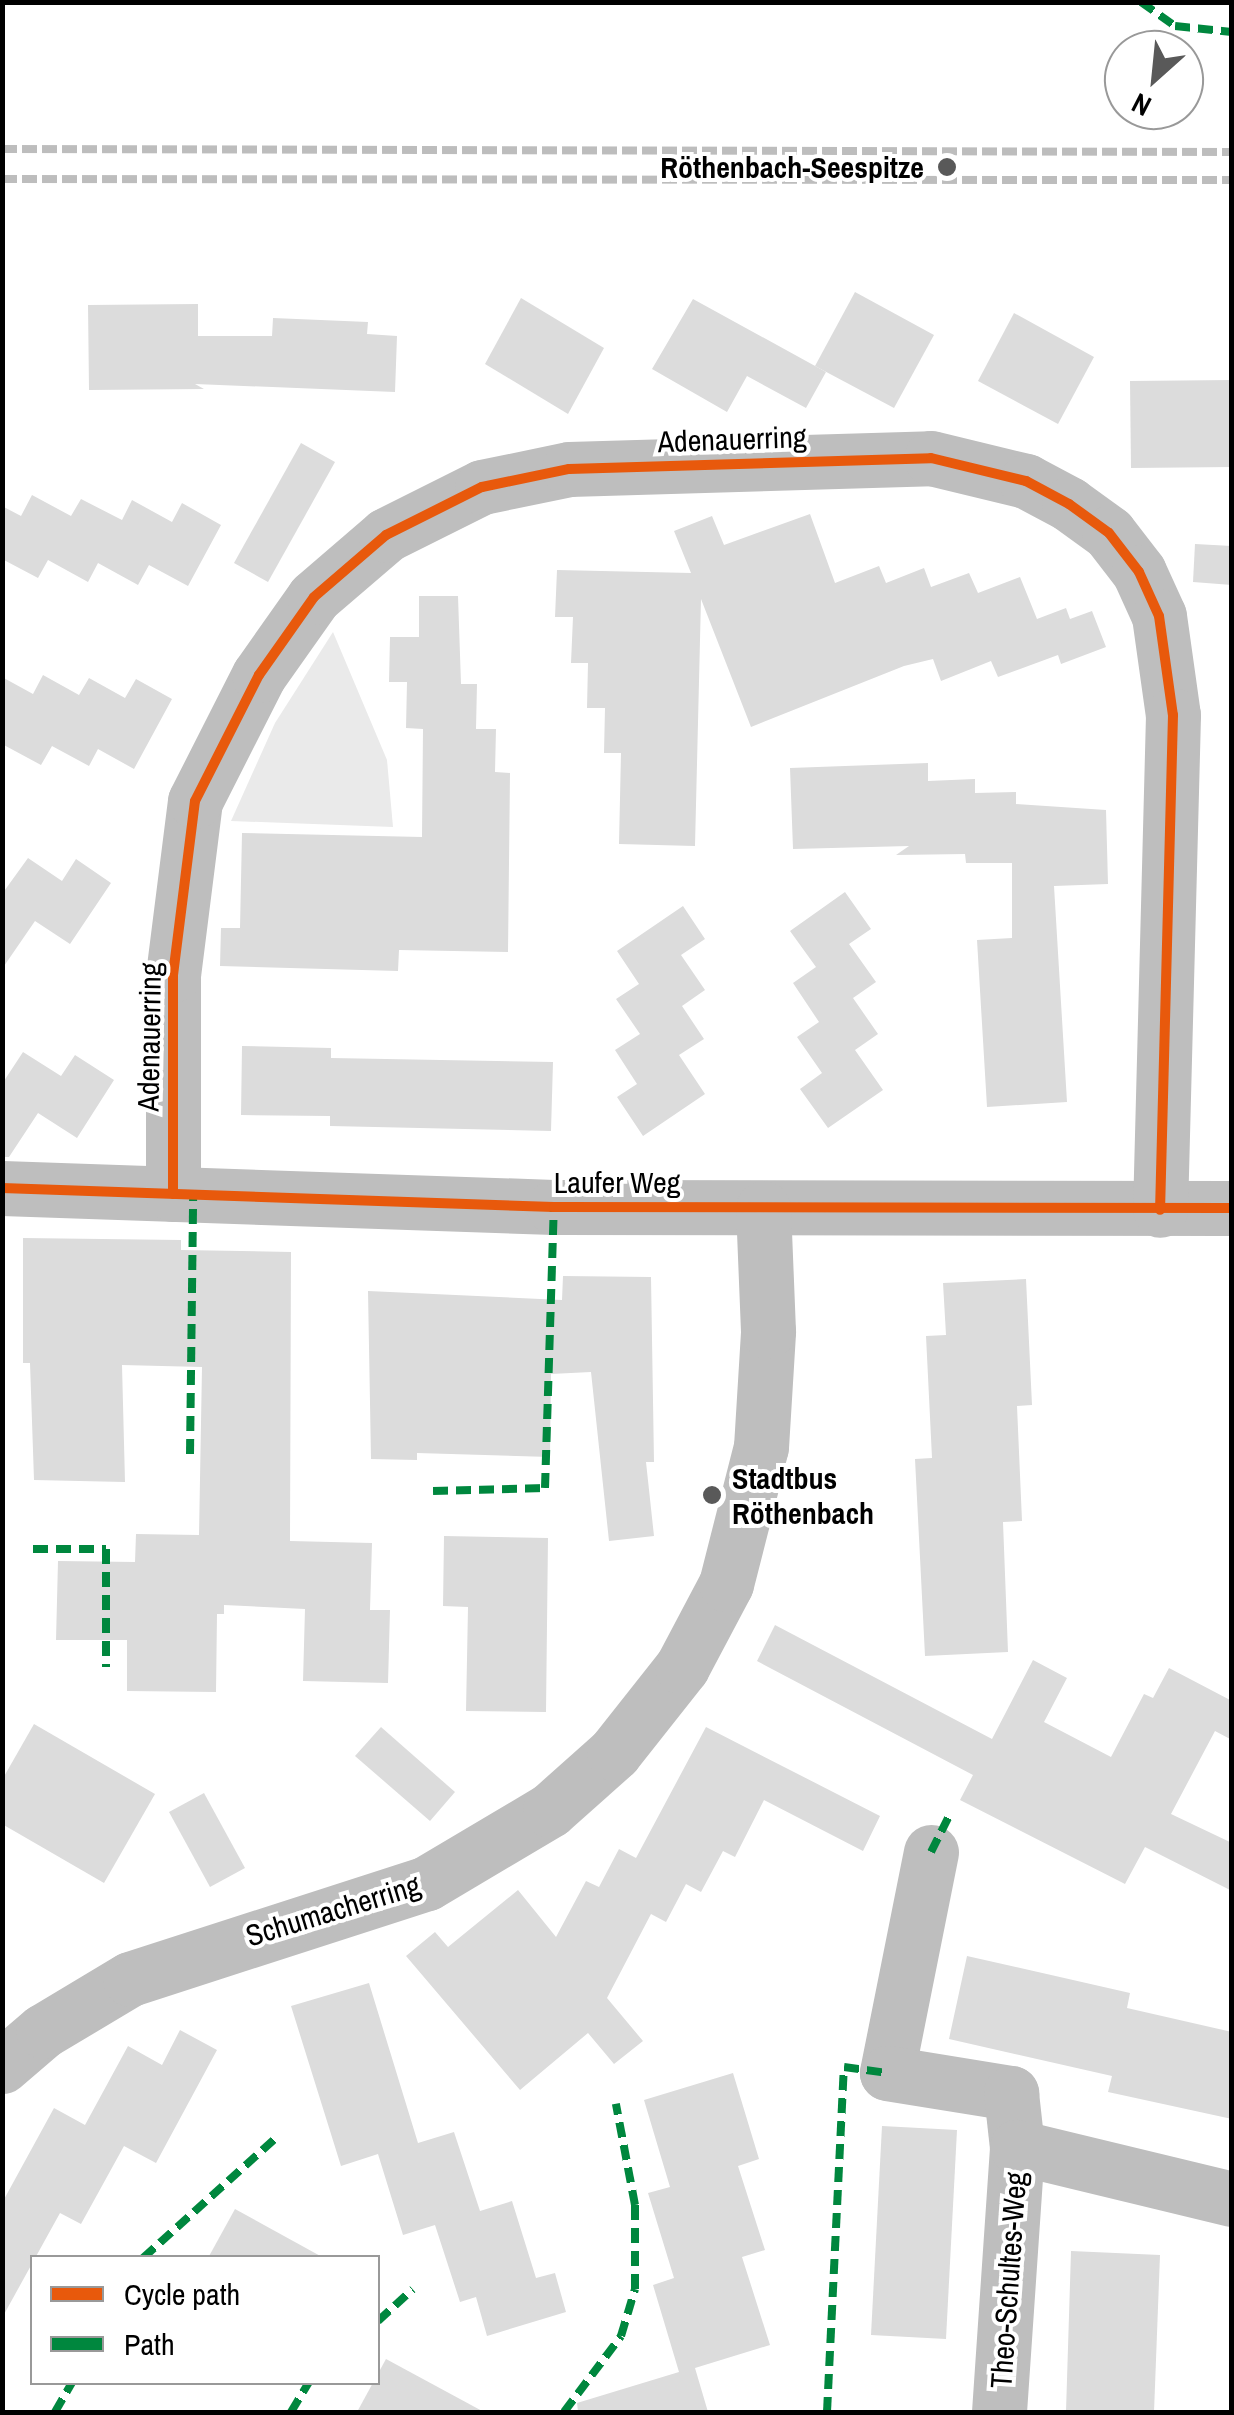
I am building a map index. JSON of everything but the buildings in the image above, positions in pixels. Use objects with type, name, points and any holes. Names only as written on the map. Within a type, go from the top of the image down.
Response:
[{"type":"street","name":"Adenauerring","points":[[173,1194],[173,975],[195,801],[259,675],[314,597],[386,536],[482,487],[569,469],[931,458],[1026,481],[1069,504],[1109,532],[1139,572],[1159,616],[1173,716],[1160,1210]]},
{"type":"street","name":"Laufer Weg","points":[[2,1188],[763,1208],[1232,1208]]},
{"type":"street","name":"Schumacherring","points":[[2,2066],[43,2030],[130,1979],[427,1883],[550,1810],[614,1753],[682,1667],[726,1584],[762,1447],[768,1331],[763,1208]]},
{"type":"street","name":"Theo-Schultes-Weg","points":[[931,1852],[887,2073],[1011,2093],[1017,2147],[998,2412]]},
{"type":"street","name":"Theo-Schultes-Weg","points":[[1017,2147],[1232,2199]]},
{"type":"shaded area","points":[[333,632],[387,760],[393,827],[231,821],[275,723]]},
{"type":"railway","points":[[2,149],[1232,152]]},
{"type":"railway","points":[[2,179],[1232,180]]},
{"type":"marked path","points":[[1141,2],[1175,26],[1232,32]]},
{"type":"marked path","points":[[190,1454],[193,1196]]},
{"type":"marked path","points":[[433,1491],[545,1488],[554,1207]]},
{"type":"marked path","points":[[33,1549],[106,1549],[106,1667]]},
{"type":"marked path","points":[[931,1852],[950,1814]]},
{"type":"marked path","points":[[827,2412],[844,2067],[887,2073]]},
{"type":"marked path","points":[[564,2412],[621,2336],[635,2289],[635,2205],[616,2104]]},
{"type":"marked path","points":[[146,2255],[278,2136]]},
{"type":"marked path","points":[[380,2319],[413,2289]]},
{"type":"marked path","points":[[55,2412],[70,2385]]},
{"type":"marked path","points":[[291,2412],[307,2385]]},
{"type":"cycle path","points":[[173,1194],[173,975],[195,801],[259,675],[314,597],[386,535],[482,487],[569,469],[931,458],[1026,481],[1069,504],[1109,533],[1139,572],[1159,616],[1173,715],[1160,1210]]},
{"type":"cycle path","points":[[2,1188],[554,1207],[1232,1208]]},
{"type":"place","name":"Röthenbach-Seespitze","points":[[947,167]]},
{"type":"place","name":"Stadtbus Röthenbach","points":[[712,1495]]}]
